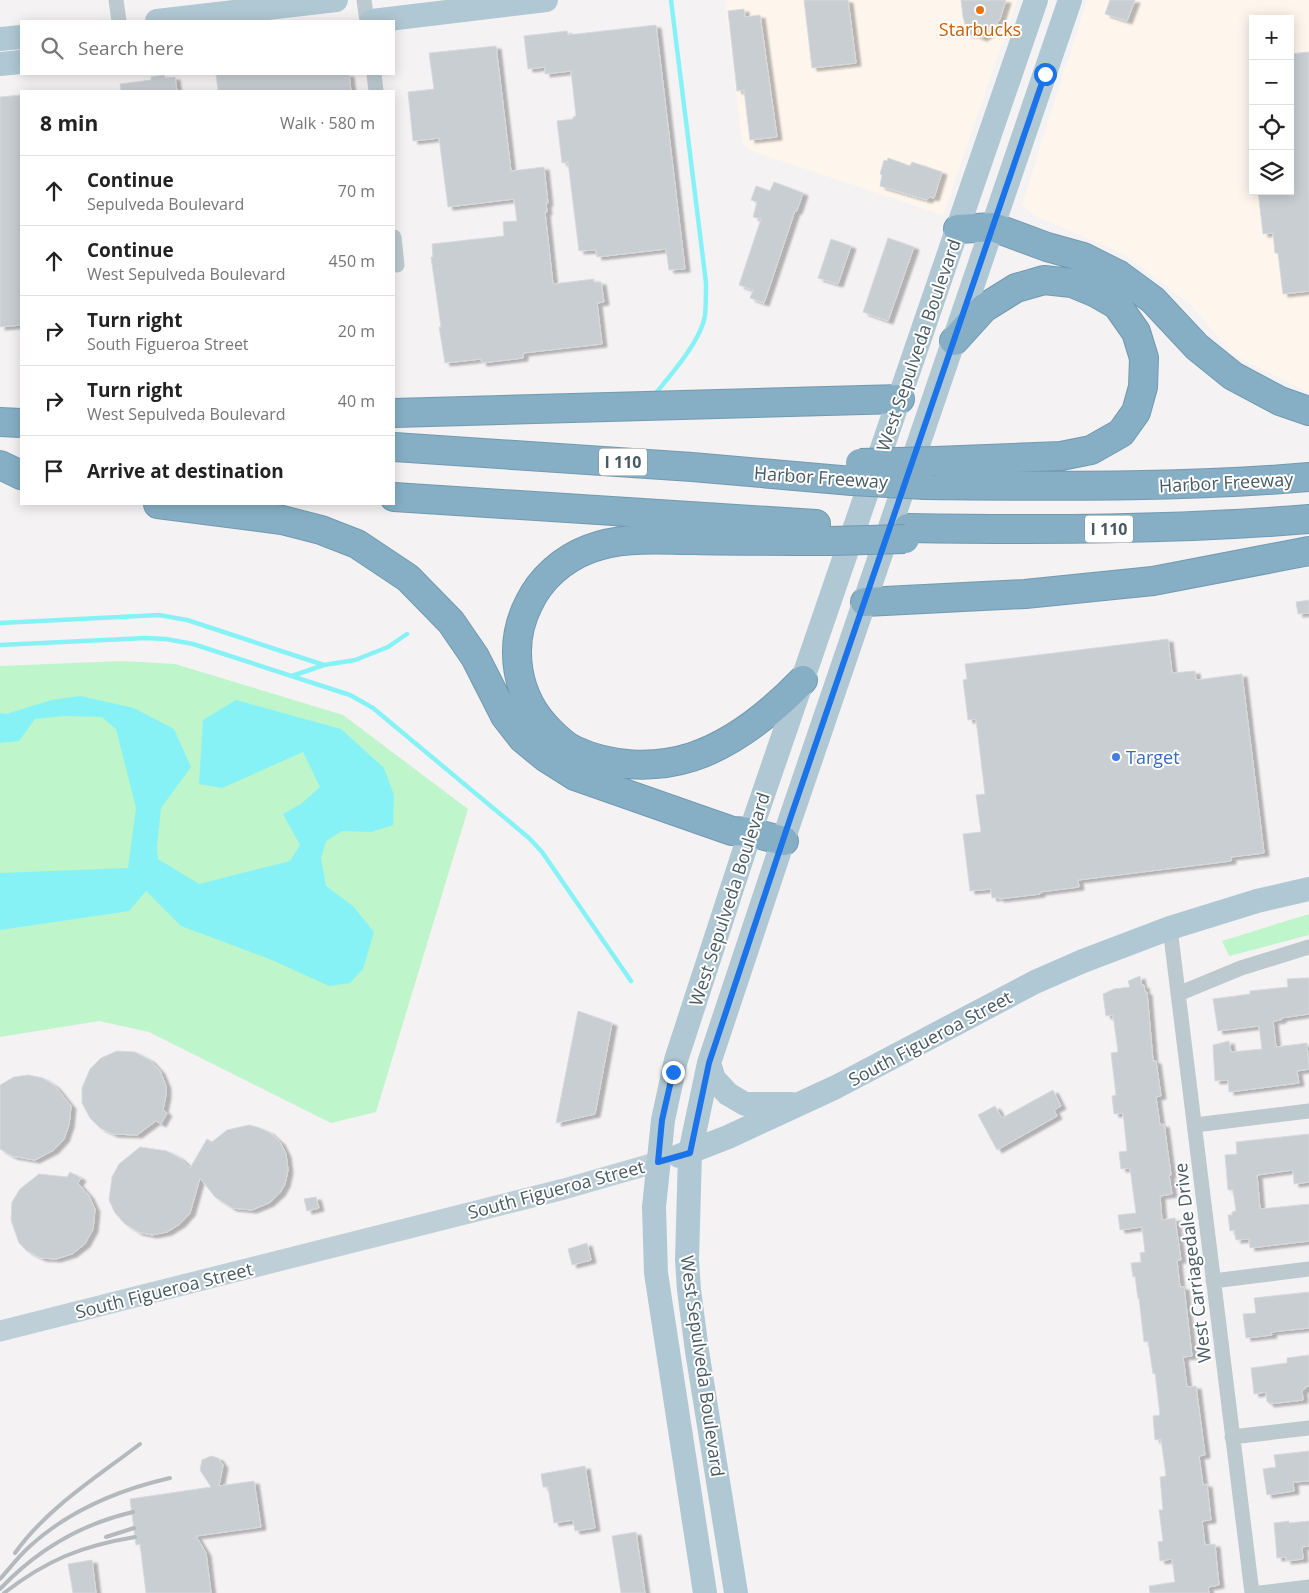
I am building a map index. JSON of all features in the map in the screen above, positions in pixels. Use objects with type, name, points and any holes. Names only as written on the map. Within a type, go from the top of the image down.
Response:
[{"type":"highway","points":[[958,229],[994,227],[1047,247],[1082,257],[1120,275],[1153,300],[1197,347],[1233,376],[1280,401],[1309,411]]},
{"type":"highway","points":[[930,473],[1061,456],[1091,450],[1122,433],[1136,412],[1143,387],[1144,358],[1136,332],[1117,305],[1096,293],[1072,283],[1044,280],[1016,288],[984,308],[954,341]]},
{"type":"highway","points":[[395,413],[900,399]]},
{"type":"highway","points":[[0,422],[20,423]]},
{"type":"highway","name":"Harbor Freeway","points":[[395,447],[692,467],[930,473],[1156,486],[1309,477]]},
{"type":"highway","points":[[0,465],[20,467]]},
{"type":"highway","points":[[0,465],[20,475]]},
{"type":"highway","name":"I 110","points":[[395,497],[833,533],[1174,527],[1309,519]]},
{"type":"highway","points":[[166,505],[282,520],[321,530],[357,544],[408,578],[451,622],[475,657],[505,716],[523,739],[544,757],[574,776],[604,787],[732,831],[750,832],[784,841]]},
{"type":"highway","points":[[802,680],[771,710],[728,741],[691,757],[669,762],[632,765],[604,761],[573,750],[540,721],[527,701],[519,676],[516,649],[524,612],[542,582],[566,561],[589,549],[628,540],[833,533]]},
{"type":"highway","points":[[865,602],[1025,594],[1153,581],[1309,551]]},
{"type":"main road","points":[[166,20],[336,0]]},
{"type":"main road","points":[[380,20],[546,0]]},
{"type":"main road","name":"West Sepulveda Boulevard","points":[[705,1593],[656,1273],[654,1207],[662,1120],[673,1072],[701,980],[750,832],[1036,0]]},
{"type":"main road","name":"West Sepulveda Boulevard","points":[[736,1593],[689,1290],[687,1213],[690,1153],[709,1063],[1070,0]]},
{"type":"main road","points":[[0,39],[20,37]]},
{"type":"main road","points":[[0,64],[20,62]]},
{"type":"main road","name":"South Figueroa Street","points":[[0,1331],[564,1189],[690,1153],[801,1104],[931,1038],[1035,982],[1083,960],[1170,928],[1257,901],[1309,889]]},
{"type":"main road","points":[[709,1063],[714,1079],[728,1094],[745,1104],[801,1104]]},
{"type":"street","points":[[116,0],[119,20]]},
{"type":"street","points":[[364,0],[367,20]]},
{"type":"street","points":[[374,75],[376,90]]},
{"type":"street","points":[[395,250],[396,264]]},
{"type":"street","name":"West Carriagedale Drive","points":[[1170,928],[1252,1593]]},
{"type":"street","points":[[1178,994],[1241,968],[1309,947]]},
{"type":"street","points":[[1195,1126],[1309,1111]]},
{"type":"street","points":[[1213,1281],[1309,1269]]},
{"type":"street","points":[[1232,1437],[1309,1428]]},
{"type":"street","points":[[1260,1593],[1309,1587]]},
{"type":"shaded area","points":[[725,0],[1017,0],[943,215],[749,150],[742,142]]},
{"type":"shaded area","points":[[1087,0],[1309,0],[1309,393],[1232,354],[1191,305],[1124,254],[1035,216],[1022,205]]},
{"type":"green space","points":[[122,661],[175,664],[343,715],[468,809],[376,1112],[331,1123],[149,1032],[99,1021],[0,1037],[0,666]]},
{"type":"green space","points":[[1309,914],[1309,935],[1229,956],[1222,941]]},
{"type":"water","points":[[80,696],[134,708],[174,729],[191,767],[161,808],[157,847],[158,859],[199,884],[290,861],[300,845],[283,814],[301,804],[320,787],[303,752],[222,788],[199,784],[203,720],[236,700],[341,729],[384,768],[394,795],[393,825],[371,832],[342,831],[326,841],[321,858],[326,886],[353,906],[374,932],[363,969],[350,983],[329,986],[272,960],[181,926],[146,891],[129,911],[0,930],[0,873],[128,868],[136,808],[116,729],[102,717],[64,716],[35,719],[19,741],[0,743],[0,713],[6,714],[52,700]]},
{"type":"building","points":[[804,0],[848,0],[856,63],[812,68]]},
{"type":"building","points":[[961,0],[1006,0],[1000,19],[990,33],[982,38],[972,34],[968,35]]},
{"type":"building","points":[[1110,0],[1135,0],[1127,21],[1105,14]]},
{"type":"building","points":[[744,9],[745,17],[760,15],[777,137],[750,140],[744,90],[737,91],[728,11]]},
{"type":"building","points":[[656,25],[685,269],[669,270],[666,249],[597,257],[596,250],[579,251],[568,162],[562,163],[557,121],[573,119],[576,116],[571,71],[545,74],[545,67],[528,69],[524,36],[567,31],[568,35]]},
{"type":"building","points":[[496,46],[511,171],[544,167],[548,203],[546,203],[547,212],[545,212],[553,284],[594,279],[594,282],[601,282],[604,302],[597,303],[602,344],[523,353],[523,358],[482,363],[481,359],[445,363],[431,257],[433,257],[432,244],[504,236],[503,222],[517,221],[514,199],[448,207],[439,138],[413,141],[408,92],[434,89],[429,53]]},
{"type":"building","points":[[1309,52],[1309,291],[1283,294],[1278,253],[1275,253],[1273,233],[1263,234],[1258,195],[1294,195],[1294,54]]},
{"type":"building","points":[[164,75],[165,78],[175,77],[177,90],[121,90],[120,84],[151,80],[151,77]]},
{"type":"building","points":[[216,75],[349,75],[351,90],[218,90]]},
{"type":"building","points":[[20,95],[20,325],[0,327],[0,97]]},
{"type":"building","points":[[888,158],[910,166],[912,162],[942,172],[934,198],[930,197],[927,200],[880,186],[882,175],[880,174],[884,160],[887,161]]},
{"type":"building","points":[[774,182],[803,193],[797,211],[795,211],[764,303],[750,298],[753,290],[739,285],[761,219],[753,217],[757,202],[751,200],[756,186],[770,191]]},
{"type":"building","points":[[888,238],[914,247],[888,321],[863,312]]},
{"type":"building","points":[[831,239],[851,246],[838,284],[818,278]]},
{"type":"building","points":[[1309,600],[1309,613],[1298,614],[1296,602]]},
{"type":"building","name":"Target","points":[[1168,639],[1172,673],[1195,671],[1196,680],[1242,674],[1264,853],[1231,857],[1231,861],[1078,880],[1079,887],[1040,892],[1040,894],[999,899],[999,897],[992,898],[991,889],[970,891],[963,834],[981,832],[976,795],[985,794],[976,719],[968,720],[963,680],[967,679],[965,664]]},
{"type":"building","points":[[1140,976],[1142,986],[1144,985],[1145,992],[1147,992],[1153,1061],[1156,1061],[1161,1096],[1156,1097],[1160,1125],[1164,1124],[1171,1175],[1169,1175],[1172,1194],[1160,1196],[1162,1220],[1175,1218],[1181,1260],[1177,1260],[1180,1287],[1184,1287],[1192,1356],[1183,1357],[1187,1387],[1196,1386],[1205,1455],[1199,1456],[1203,1485],[1207,1484],[1211,1520],[1202,1521],[1205,1545],[1215,1544],[1219,1585],[1208,1587],[1209,1593],[1150,1593],[1149,1586],[1175,1582],[1172,1559],[1160,1561],[1158,1542],[1163,1541],[1159,1510],[1163,1510],[1160,1477],[1166,1476],[1161,1439],[1155,1440],[1153,1416],[1160,1415],[1155,1373],[1153,1374],[1148,1341],[1144,1342],[1139,1298],[1131,1263],[1141,1262],[1140,1253],[1145,1252],[1142,1227],[1120,1230],[1118,1215],[1136,1213],[1130,1168],[1121,1169],[1119,1152],[1127,1151],[1123,1113],[1114,1114],[1112,1096],[1116,1095],[1111,1053],[1118,1052],[1113,1015],[1106,1016],[1103,994],[1114,989],[1130,987],[1128,981]]},
{"type":"building","points":[[1309,978],[1309,1014],[1273,1021],[1276,1047],[1307,1043],[1309,1069],[1297,1071],[1299,1083],[1229,1092],[1228,1080],[1215,1081],[1213,1045],[1229,1041],[1231,1052],[1262,1049],[1259,1026],[1218,1031],[1213,999],[1250,994],[1250,991],[1288,987],[1287,979]]},
{"type":"building","points":[[578,1011],[612,1023],[595,1114],[556,1123]]},
{"type":"building","points":[[117,1051],[135,1052],[150,1060],[160,1071],[166,1086],[163,1110],[167,1113],[161,1124],[156,1121],[137,1135],[113,1134],[100,1128],[90,1118],[82,1103],[82,1088],[90,1069],[101,1058]]},
{"type":"building","points":[[28,1075],[43,1078],[55,1086],[71,1106],[69,1125],[64,1139],[54,1150],[35,1160],[12,1156],[0,1149],[0,1085],[14,1077]]},
{"type":"building","points":[[1053,1090],[1061,1106],[1054,1110],[1057,1116],[997,1150],[978,1115],[995,1106],[1002,1118]]},
{"type":"building","points":[[249,1125],[269,1132],[280,1142],[286,1154],[288,1170],[285,1184],[280,1193],[269,1203],[252,1210],[232,1208],[215,1197],[200,1178],[190,1213],[180,1224],[167,1232],[152,1235],[138,1232],[125,1224],[115,1213],[109,1200],[112,1177],[119,1164],[140,1147],[167,1151],[180,1158],[190,1168],[207,1139],[212,1142],[227,1130]]},
{"type":"building","points":[[1309,1134],[1309,1182],[1294,1184],[1293,1170],[1257,1175],[1260,1209],[1309,1204],[1309,1241],[1250,1248],[1249,1239],[1236,1240],[1234,1230],[1230,1231],[1228,1215],[1232,1215],[1232,1212],[1236,1211],[1233,1190],[1228,1190],[1225,1155],[1237,1154],[1236,1142]]},
{"type":"building","points":[[70,1172],[81,1178],[78,1183],[89,1196],[95,1209],[93,1229],[85,1244],[72,1254],[56,1259],[41,1258],[27,1251],[19,1243],[11,1220],[12,1202],[20,1189],[39,1174],[67,1177]]},
{"type":"building","points":[[316,1197],[319,1208],[307,1211],[304,1199]]},
{"type":"building","points":[[587,1243],[591,1260],[572,1265],[568,1249]]},
{"type":"building","points":[[1309,1292],[1309,1328],[1271,1332],[1272,1335],[1246,1338],[1243,1314],[1256,1313],[1254,1298]]},
{"type":"building","points":[[1309,1355],[1309,1386],[1302,1390],[1303,1400],[1269,1404],[1266,1392],[1254,1394],[1251,1368],[1287,1363],[1287,1358]]},
{"type":"building","points":[[1309,1451],[1309,1481],[1293,1482],[1294,1491],[1267,1495],[1263,1469],[1276,1467],[1274,1455]]},
{"type":"building","points":[[211,1456],[218,1458],[223,1465],[219,1486],[254,1481],[261,1527],[196,1536],[206,1553],[211,1593],[146,1593],[140,1544],[136,1545],[130,1499],[211,1487],[200,1470],[202,1460]]},
{"type":"building","points":[[585,1466],[595,1528],[575,1531],[573,1520],[554,1523],[548,1487],[543,1487],[541,1474]]},
{"type":"building","points":[[1289,1521],[1289,1523],[1309,1521],[1309,1546],[1302,1547],[1303,1559],[1286,1561],[1286,1557],[1277,1558],[1274,1523]]},
{"type":"building","points":[[636,1532],[645,1593],[621,1593],[612,1536]]},
{"type":"building","points":[[92,1560],[96,1593],[73,1593],[68,1564]]},
{"type":"waterway","points":[[656,393],[670,377],[698,335],[703,325],[706,303],[706,283],[671,0]]},
{"type":"waterway","points":[[0,623],[159,615],[187,620],[324,665]]},
{"type":"waterway","points":[[292,676],[324,665],[355,660],[388,647],[407,634]]},
{"type":"waterway","points":[[0,645],[146,638],[166,639],[193,644],[350,695],[373,708],[529,838],[542,852],[631,981]]},
{"type":"railway","points":[[15,1553],[57,1507],[140,1444]]},
{"type":"railway","points":[[0,1579],[29,1547],[60,1523],[113,1496],[170,1478]]},
{"type":"railway","points":[[0,1589],[29,1562],[61,1540],[95,1524],[133,1512]]},
{"type":"railway","points":[[106,1537],[134,1528]]},
{"type":"railway","points":[[4,1593],[20,1581],[65,1556],[98,1545],[135,1537]]},
{"type":"place","name":"Starbucks","points":[[980,10]]},
{"type":"place","name":"Target","points":[[1116,757]]},
{"type":"route","points":[[673,1072],[662,1120],[658,1162],[690,1153],[709,1063],[789,822],[1045,74]]}]
